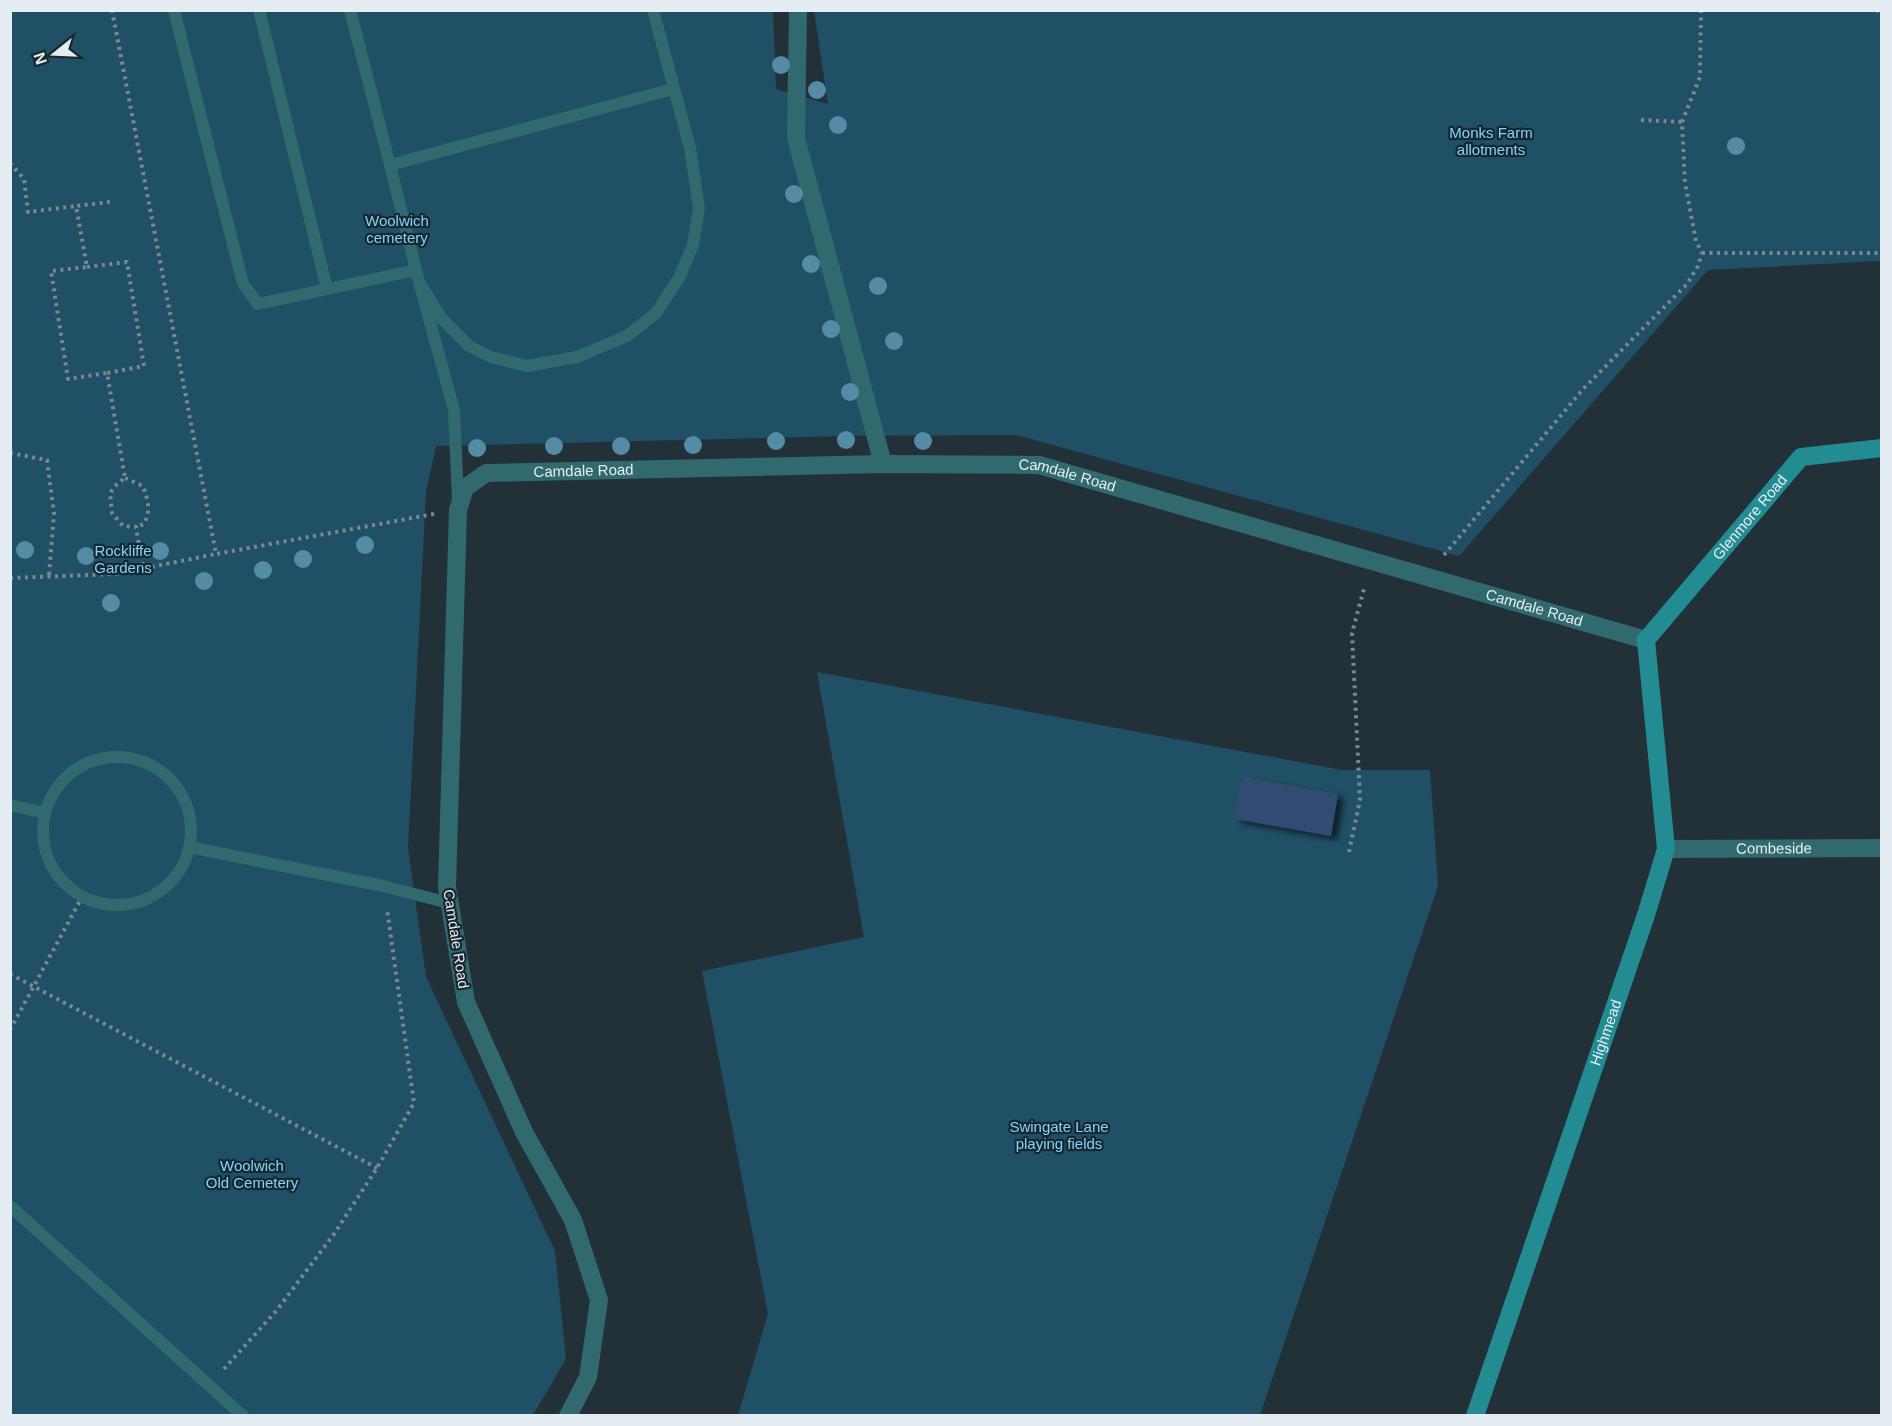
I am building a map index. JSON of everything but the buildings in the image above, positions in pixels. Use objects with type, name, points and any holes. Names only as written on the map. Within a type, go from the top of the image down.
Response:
[{"type":"street","points":[[798,10],[796,138],[883,464]]},
{"type":"street","name":"Glenmore Road","points":[[1646,640],[1801,457],[1881,448]]},
{"type":"street","name":"Camdale Road","points":[[568,1416],[588,1377],[599,1300],[573,1220],[524,1132],[466,1002],[447,887],[458,510],[465,488],[486,473],[883,464],[1039,465],[1646,640]]},
{"type":"street","name":"Highmead","points":[[1475,1416],[1646,915],[1666,849],[1646,640]]},
{"type":"street","name":"Combeside","points":[[1666,849],[1881,848]]},
{"type":"lane","points":[[174,10],[243,284],[258,304],[327,289],[418,276]]},
{"type":"lane","points":[[259,10],[327,289]]},
{"type":"lane","points":[[350,10],[454,410],[458,510]]},
{"type":"lane","points":[[418,276],[442,319],[469,346],[491,357],[527,366],[577,357],[627,336],[656,313],[679,278],[693,244],[699,208],[690,148],[653,10]]},
{"type":"lane","points":[[390,165],[673,89]]},
{"type":"lane","points":[[117,756],[141,760],[163,772],[180,790],[189,813],[192,837],[185,861],[172,882],[153,897],[129,905],[105,905],[82,897],[62,881],[49,861],[43,837],[45,813],[55,790],[72,772],[93,760],[117,756]]},
{"type":"lane","points":[[10,806],[45,813]]},
{"type":"lane","points":[[189,847],[383,886],[449,903]]},
{"type":"lane","points":[[10,1206],[243,1416]]},
{"type":"path","points":[[112,10],[216,554]]},
{"type":"path","points":[[1427,577],[1584,388],[1687,284],[1698,266],[1702,253],[1696,240],[1685,183],[1682,122],[1700,77],[1701,10]]},
{"type":"path","points":[[1877,10],[1881,16]]},
{"type":"path","points":[[1641,120],[1682,122]]},
{"type":"path","points":[[10,163],[24,179],[28,212],[110,202]]},
{"type":"path","points":[[76,206],[87,267]]},
{"type":"path","points":[[1702,253],[1881,253]]},
{"type":"path","points":[[127,262],[144,366],[107,373],[68,379],[51,271],[127,262]]},
{"type":"path","points":[[107,373],[126,478]]},
{"type":"path","points":[[10,453],[47,460],[54,513],[49,576]]},
{"type":"path","points":[[126,478],[142,486],[148,500],[148,515],[144,524],[136,527],[123,526],[112,513],[110,493],[126,478]]},
{"type":"path","points":[[10,578],[116,574],[458,510]]},
{"type":"path","points":[[136,527],[143,569]]},
{"type":"path","points":[[1349,852],[1360,800],[1352,633],[1371,561]]},
{"type":"path","points":[[210,1386],[277,1310],[334,1234],[377,1168],[414,1103],[383,886]]},
{"type":"path","points":[[10,1030],[82,897]]},
{"type":"path","points":[[10,974],[377,1168]]},
{"type":"green space","points":[[10,11],[773,11],[776,89],[828,104],[814,11],[1881,11],[1881,261],[1708,270],[1459,556],[1016,435],[841,436],[436,446],[426,492],[408,848],[426,977],[555,1251],[566,1359],[533,1415],[11,1415]]},
{"type":"green space","name":"Swingate Lane playing fields","points":[[817,672],[1342,770],[1430,770],[1438,886],[1260,1415],[738,1415],[768,1314],[702,971],[864,937]]},
{"type":"park label","name":"Monks Farm allotments","points":[[1491,142]]},
{"type":"park label","name":"Woolwich cemetery","points":[[397,230]]},
{"type":"park label","name":"Rockliffe Gardens","points":[[123,560]]},
{"type":"park label","name":"Woolwich Old Cemetery","points":[[252,1174]]}]
